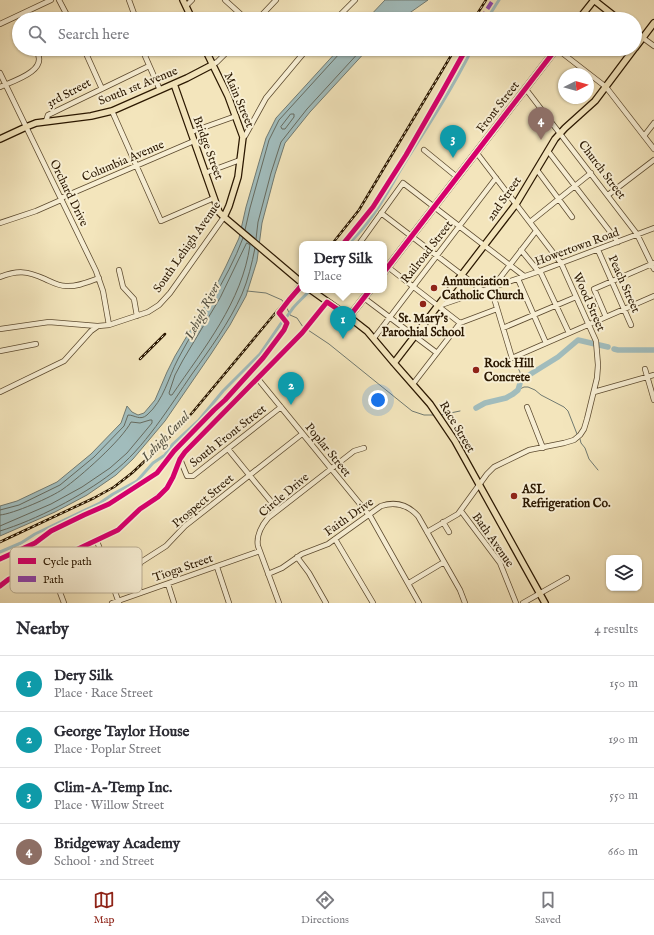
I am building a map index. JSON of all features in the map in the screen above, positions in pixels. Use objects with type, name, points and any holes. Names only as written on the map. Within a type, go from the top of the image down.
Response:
[{"type":"main road","points":[[585,12],[594,0],[609,12]]},
{"type":"main road","points":[[184,3],[188,12]]},
{"type":"main road","name":"2nd Street","points":[[642,38],[654,23]]},
{"type":"main road","name":"Main Street","points":[[208,56],[228,96],[243,137]]},
{"type":"main road","name":"Front Street","points":[[387,266],[412,236],[550,56]]},
{"type":"main road","name":"2nd Street","points":[[394,363],[516,204],[560,133],[589,107],[606,87],[628,56]]},
{"type":"main road","name":"South 1st Avenue","points":[[46,121],[92,116],[112,111],[174,84],[212,65]]},
{"type":"main road","name":"Bridge Street","points":[[174,84],[214,198],[220,212],[224,217]]},
{"type":"main road","name":"3rd Street","points":[[0,140],[26,126],[46,121]]},
{"type":"main road","name":"South Lehigh Avenue","points":[[224,217],[235,186],[243,137]]},
{"type":"main road","points":[[224,217],[299,281]]},
{"type":"main road","name":"Race Street","points":[[315,293],[349,316],[374,338],[394,363],[423,394],[455,441],[478,485],[545,603]]},
{"type":"main road","points":[[349,316],[368,293]]},
{"type":"street","points":[[26,12],[51,0]]},
{"type":"street","points":[[59,0],[65,12]]},
{"type":"street","points":[[129,0],[133,12]]},
{"type":"street","points":[[184,3],[192,0]]},
{"type":"street","points":[[225,0],[238,12]]},
{"type":"street","points":[[265,12],[276,0]]},
{"type":"street","points":[[345,0],[350,5]]},
{"type":"street","points":[[343,12],[355,0]]},
{"type":"street","points":[[0,24],[12,18]]},
{"type":"street","points":[[642,38],[654,46]]},
{"type":"street","points":[[0,87],[36,69],[40,61],[39,56]]},
{"type":"street","points":[[87,56],[102,89]]},
{"type":"street","points":[[145,56],[160,90]]},
{"type":"street","points":[[212,65],[223,56]]},
{"type":"street","points":[[243,137],[245,136],[266,98],[301,56]]},
{"type":"street","points":[[565,56],[606,87],[654,149]]},
{"type":"street","name":"3rd Street","points":[[46,121],[48,115],[149,66]]},
{"type":"street","name":"Orchard Drive","points":[[0,73],[99,278],[110,325]]},
{"type":"street","name":"Church Street","points":[[525,88],[592,173],[637,234],[653,263],[654,269]]},
{"type":"street","points":[[112,111],[161,221],[214,198]]},
{"type":"street","points":[[191,132],[236,116]]},
{"type":"street","points":[[644,136],[654,123]]},
{"type":"street","name":"Columbia Avenue","points":[[0,222],[36,211],[194,141]]},
{"type":"street","points":[[424,150],[457,177]]},
{"type":"street","points":[[548,151],[618,242]]},
{"type":"street","name":"Wood Street","points":[[476,152],[561,263],[596,341],[598,372],[584,429],[580,435],[571,441],[543,448]]},
{"type":"street","points":[[205,173],[240,160]]},
{"type":"street","points":[[608,195],[654,160]]},
{"type":"street","points":[[537,170],[572,217]]},
{"type":"street","points":[[530,222],[592,173]]},
{"type":"street","name":"Railroad Street","points":[[374,338],[496,178]]},
{"type":"street","points":[[361,241],[403,183],[524,276]]},
{"type":"street","points":[[382,213],[483,291]]},
{"type":"street","name":"South Lehigh Avenue","points":[[0,329],[49,322],[98,326],[110,325],[154,309],[164,301],[224,217]]},
{"type":"street","name":"Howertown Road","points":[[438,306],[518,279],[654,228]]},
{"type":"street","points":[[536,231],[492,288],[512,358],[654,296]]},
{"type":"street","points":[[521,250],[539,271],[569,333]]},
{"type":"street","name":"Peach Street","points":[[598,250],[631,326]]},
{"type":"street","points":[[606,317],[594,289],[653,263]]},
{"type":"street","points":[[387,269],[460,322]]},
{"type":"street","points":[[119,270],[123,287],[134,299],[138,316]]},
{"type":"street","points":[[0,277],[15,272],[25,272],[56,284],[70,286],[99,278]]},
{"type":"street","points":[[518,279],[546,343]]},
{"type":"street","points":[[503,328],[576,297]]},
{"type":"street","points":[[364,298],[437,353]]},
{"type":"street","points":[[84,547],[118,530],[140,509],[162,492],[170,483],[180,459],[306,329],[327,302]]},
{"type":"street","points":[[413,384],[460,322],[497,309]]},
{"type":"street","points":[[0,392],[64,361],[91,331],[98,326]]},
{"type":"street","points":[[0,351],[36,344]]},
{"type":"street","points":[[645,369],[654,400]]},
{"type":"street","points":[[594,392],[654,375]]},
{"type":"street","name":"Poplar Street","points":[[258,379],[369,515],[419,603]]},
{"type":"street","name":"South Front Street","points":[[180,459],[187,476],[194,476],[281,407]]},
{"type":"street","points":[[427,532],[461,511],[478,485],[490,471],[499,464],[529,450],[543,448],[527,407]]},
{"type":"street","name":"Prospect Street","points":[[142,562],[166,546],[185,526],[302,434]]},
{"type":"street","name":"Circle Drive","points":[[279,603],[260,551],[258,540],[263,525],[268,518],[354,451],[364,448]]},
{"type":"street","points":[[228,449],[278,510]]},
{"type":"street","name":"Faith Drive","points":[[268,574],[282,568],[306,552],[324,546],[378,508],[386,504],[404,505],[415,512],[460,590],[465,603]]},
{"type":"street","name":"Bath Avenue","points":[[461,511],[500,563],[516,603]]},
{"type":"street","points":[[443,522],[449,532]]},
{"type":"street","points":[[335,539],[373,603]]},
{"type":"street","points":[[97,541],[99,547]]},
{"type":"street","name":"Tioga Street","points":[[142,592],[260,551]]},
{"type":"street","points":[[297,557],[309,573],[326,603]]},
{"type":"street","points":[[409,583],[444,562]]},
{"type":"street","points":[[217,567],[229,603]]},
{"type":"street","points":[[522,603],[567,578]]},
{"type":"street","points":[[0,586],[10,579]]},
{"type":"street","points":[[168,584],[174,603]]},
{"type":"street","points":[[60,593],[64,603]]},
{"type":"street","name":"Tioga Street","points":[[112,603],[140,593]]},
{"type":"water","points":[[385,0],[428,0],[411,12],[374,12]]},
{"type":"water","name":"Lehigh River","points":[[333,56],[362,56],[310,112],[285,143],[262,223],[257,261],[246,296],[230,325],[165,421],[133,459],[116,475],[87,495],[55,512],[0,536],[0,506],[17,501],[57,482],[91,454],[121,423],[127,406],[132,412],[138,415],[144,413],[155,400],[175,356],[212,294],[239,238],[246,207],[266,138],[276,118]]},
{"type":"waterway","name":"Lehigh Canal","points":[[491,12],[499,0]]},
{"type":"waterway","name":"Lehigh Canal","points":[[351,241],[366,225],[380,204],[433,118],[468,56]]},
{"type":"waterway","points":[[247,291],[266,293],[282,300],[290,315],[297,318],[303,327]]},
{"type":"waterway","name":"Lehigh Canal","points":[[12,547],[35,534],[100,503],[137,481],[153,463],[165,455],[173,444],[199,420],[223,391],[260,354],[284,319],[307,293]]},
{"type":"waterway","points":[[308,330],[329,344],[412,411],[424,415],[436,415]]},
{"type":"waterway","points":[[476,408],[485,403],[506,398],[513,394],[518,390],[521,380],[558,357],[578,340],[608,347]]},
{"type":"waterway","points":[[614,349],[654,350]]},
{"type":"waterway","points":[[515,362],[520,372],[521,380]]},
{"type":"waterway","points":[[518,390],[528,387],[564,407],[568,411],[577,434]]},
{"type":"waterway","points":[[441,415],[460,411]]},
{"type":"waterway","points":[[580,439],[589,459],[598,470]]},
{"type":"waterway","name":"Lehigh Canal","points":[[0,552],[10,548]]},
{"type":"railway","points":[[478,12],[486,0]]},
{"type":"railway","points":[[334,241],[359,210],[451,56]]},
{"type":"railway","points":[[0,542],[94,498],[114,487],[132,473],[164,443],[192,413],[299,285]]},
{"type":"railway","points":[[140,359],[165,334]]},
{"type":"marked path","points":[[485,12],[493,0]]},
{"type":"cycle path","points":[[345,241],[373,207],[406,155],[462,56]]},
{"type":"cycle path","points":[[387,268],[551,56]]},
{"type":"cycle path","points":[[26,547],[35,543],[51,531],[109,504],[157,473],[174,451],[225,400],[263,358],[284,330],[287,323],[279,313],[299,288]]},
{"type":"cycle path","points":[[82,547],[118,530],[140,509],[158,497],[167,488],[180,459],[185,452],[302,333],[327,302],[349,317],[368,293]]},
{"type":"cycle path","points":[[0,559],[10,554]]},
{"type":"cycle path","points":[[0,586],[10,579]]},
{"type":"place","name":"Bridgeway Academy","points":[[541,140]]},
{"type":"place","name":"Clim-A-Temp Inc.","points":[[453,158]]},
{"type":"place","name":"Annunciation Catholic Church","points":[[434,288]]},
{"type":"place","name":"St. Mary's Parochial School","points":[[423,304]]},
{"type":"place","name":"Dery Silk","points":[[343,339]]},
{"type":"place","name":"Rock Hill Concrete","points":[[476,370]]},
{"type":"place","name":"George Taylor House","points":[[291,405]]},
{"type":"place","name":"ASL Refrigeration Co.","points":[[514,496]]}]
